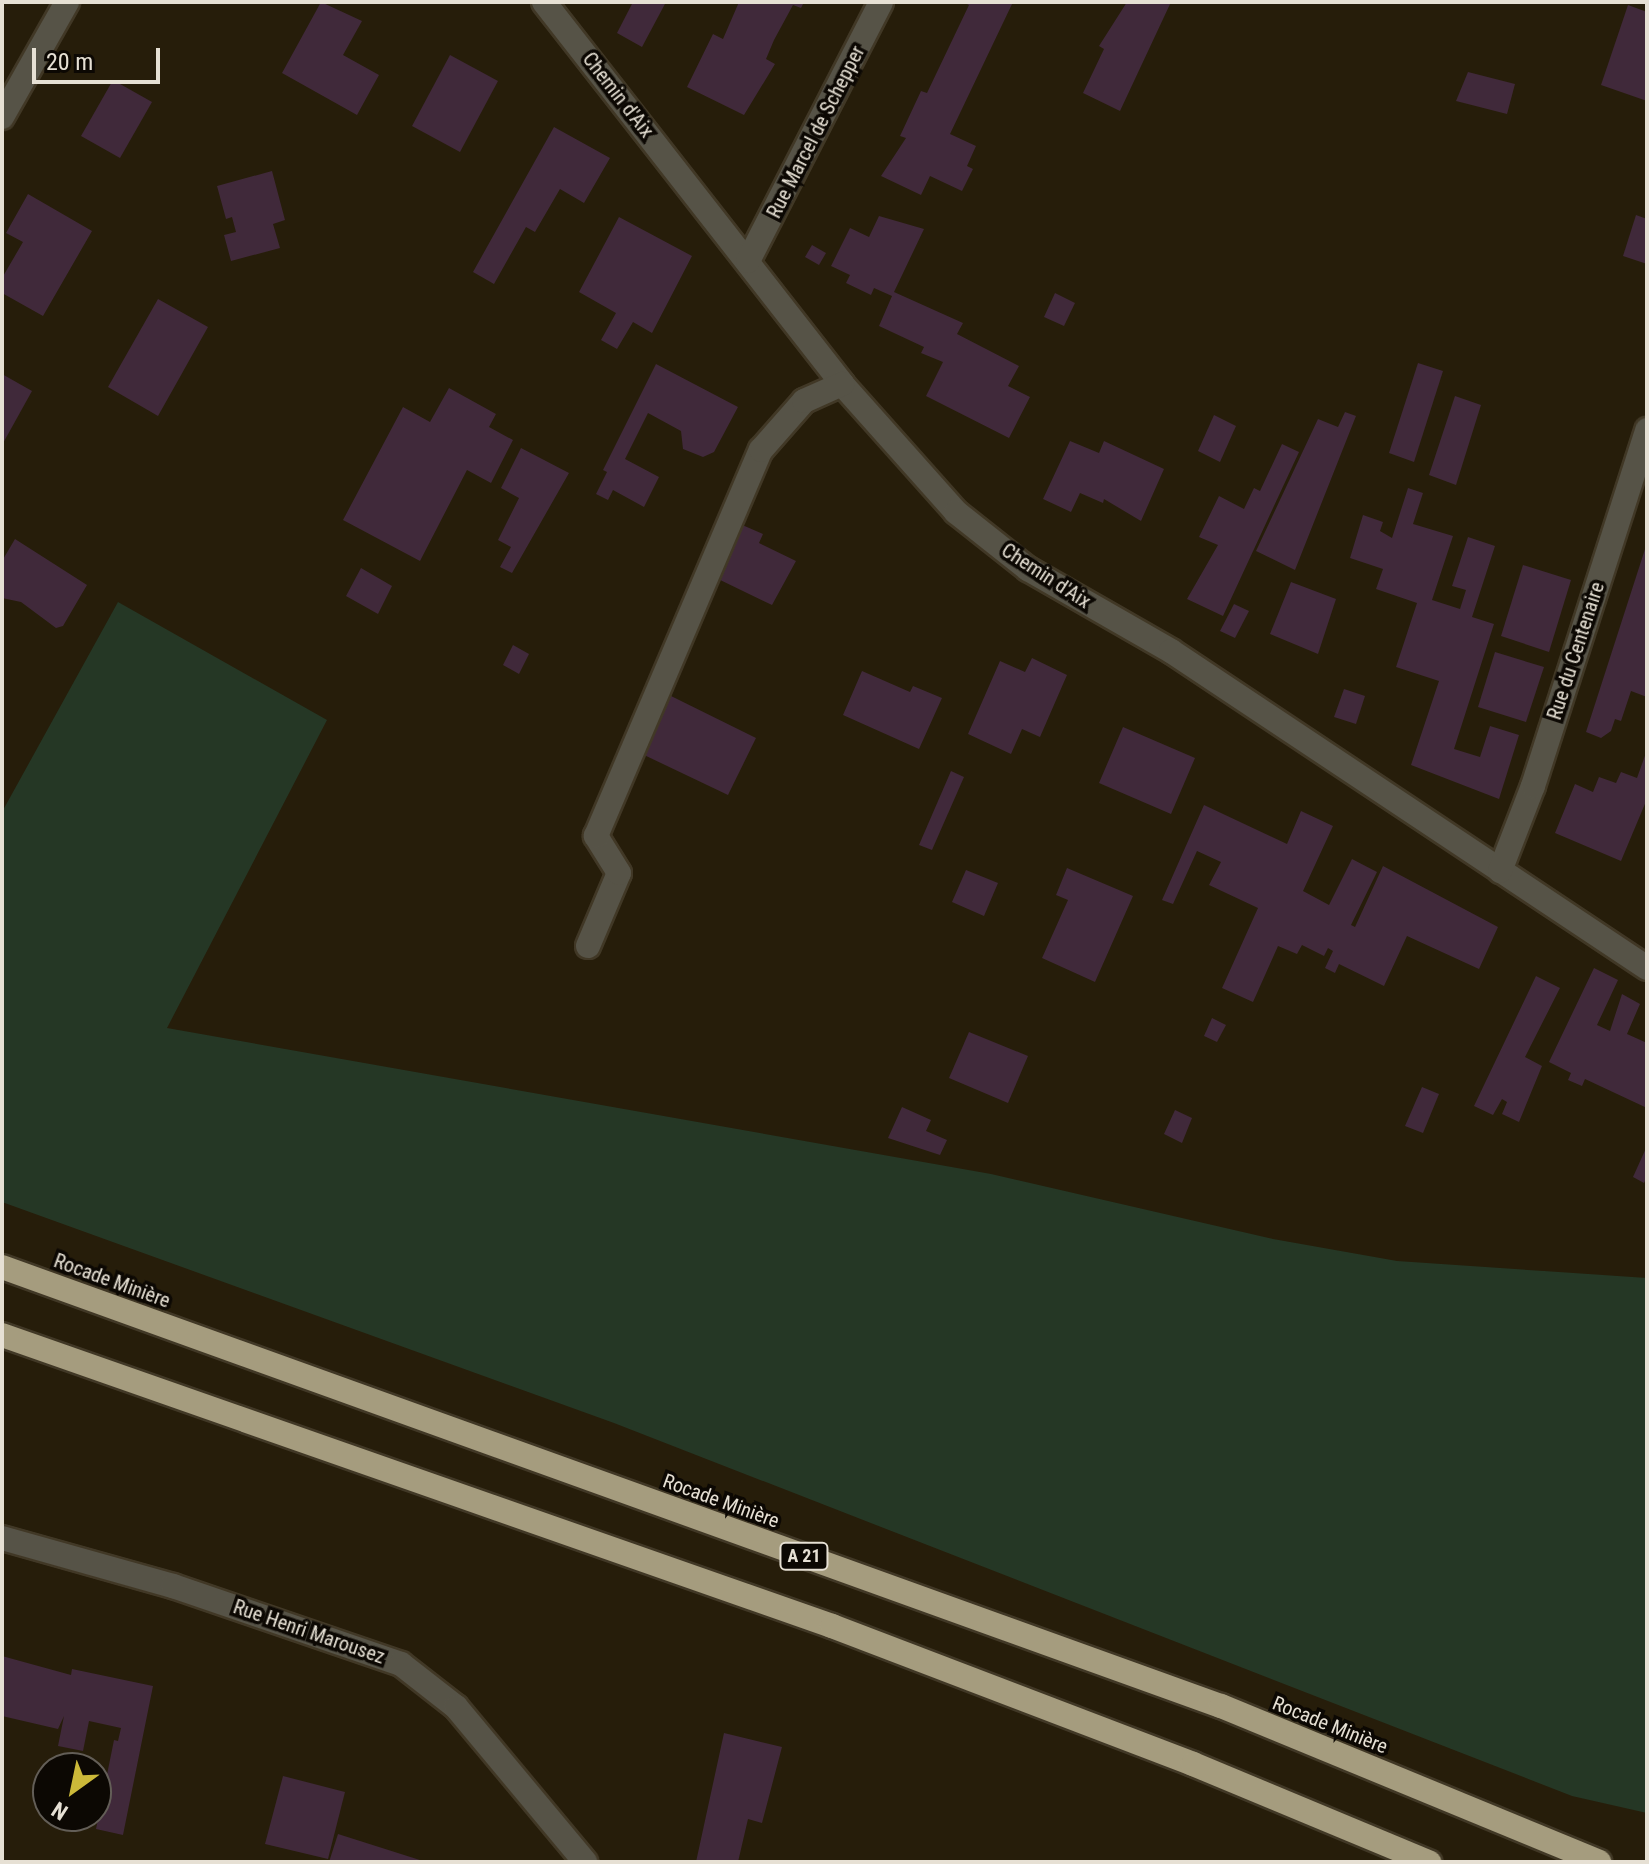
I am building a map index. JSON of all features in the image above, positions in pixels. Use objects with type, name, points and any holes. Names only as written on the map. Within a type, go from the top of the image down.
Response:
[{"type":"highway","name":"Rocade Minière","points":[[2,1267],[1221,1706],[1599,1862]]},
{"type":"highway","points":[[2,1335],[832,1626],[1193,1764],[1429,1862]]},
{"type":"street","points":[[2,117],[67,2]]},
{"type":"street","name":"Chemin d'Aix","points":[[544,2],[842,384],[956,512],[1028,569],[1171,651],[1647,968]]},
{"type":"street","name":"Rue Marcel de Schepper","points":[[748,261],[881,2]]},
{"type":"street","points":[[588,946],[619,873],[596,836],[761,450],[804,401],[842,384]]},
{"type":"street","name":"Rue du Centenaire","points":[[1500,871],[1533,786],[1647,430]]},
{"type":"street","name":"Rue Henri Marousez","points":[[2,1538],[173,1586],[401,1664],[456,1707],[585,1862]]},
{"type":"green space","points":[[118,602],[327,720],[167,1028],[991,1174],[1273,1239],[1397,1261],[1647,1278],[1647,1813],[1572,1796],[614,1423],[2,1202],[2,812]]},
{"type":"building","points":[[321,2],[362,21],[343,55],[379,75],[357,115],[282,73]]},
{"type":"building","points":[[633,2],[666,2],[642,47],[617,33]]},
{"type":"building","points":[[739,2],[804,2],[801,8],[793,5],[774,40],[766,59],[775,64],[744,115],[687,87],[713,34],[723,39]]},
{"type":"building","points":[[963,2],[1013,2],[950,134],[976,146],[967,166],[973,169],[962,191],[930,176],[921,195],[881,176],[906,138],[900,136],[921,91],[927,93],[969,5]]},
{"type":"building","points":[[1127,2],[1171,2],[1120,111],[1083,93],[1104,49],[1099,46]]},
{"type":"building","points":[[1628,5],[1647,12],[1647,101],[1601,85]]},
{"type":"building","points":[[450,55],[498,81],[460,152],[412,126]]},
{"type":"building","points":[[1468,72],[1515,84],[1507,114],[1456,101]]},
{"type":"building","points":[[113,80],[152,102],[120,158],[81,136]]},
{"type":"building","points":[[554,127],[610,158],[584,203],[560,189],[535,232],[526,227],[494,284],[473,272]]},
{"type":"building","points":[[272,171],[285,220],[273,224],[280,248],[231,261],[224,235],[236,232],[232,217],[226,219],[217,186]]},
{"type":"building","points":[[28,194],[92,231],[43,316],[2,293],[2,278],[23,242],[6,233]]},
{"type":"building","points":[[1636,215],[1647,219],[1647,264],[1623,256]]},
{"type":"building","points":[[879,216],[924,229],[894,292],[963,323],[957,334],[1019,366],[1008,386],[1030,397],[1009,438],[926,396],[943,362],[921,353],[924,347],[879,326],[892,296],[874,288],[871,295],[846,283],[850,275],[831,266],[850,228],[869,237]]},
{"type":"building","points":[[619,217],[692,256],[652,333],[633,322],[617,349],[601,340],[616,313],[579,292]]},
{"type":"building","points":[[812,245],[826,253],[819,265],[805,257]]},
{"type":"building","points":[[1055,293],[1075,303],[1064,326],[1044,317]]},
{"type":"building","points":[[158,299],[208,327],[158,416],[108,387]]},
{"type":"building","points":[[1418,363],[1443,371],[1414,462],[1389,453]]},
{"type":"building","points":[[656,364],[738,407],[714,452],[703,457],[683,449],[681,431],[648,413],[625,459],[659,477],[644,507],[613,490],[608,500],[596,494],[607,472],[603,470]]},
{"type":"building","points":[[2,374],[32,391],[2,445]]},
{"type":"building","points":[[449,388],[496,414],[489,427],[513,440],[491,483],[467,470],[420,561],[343,520],[403,407],[430,422]]},
{"type":"building","points":[[1455,396],[1481,405],[1456,485],[1429,475]]},
{"type":"building","points":[[1345,412],[1356,416],[1295,570],[1256,551],[1318,419],[1338,427]]},
{"type":"building","points":[[1214,415],[1236,426],[1220,462],[1198,451]]},
{"type":"building","points":[[1070,441],[1099,453],[1104,441],[1164,469],[1141,521],[1104,499],[1103,503],[1080,493],[1071,512],[1043,499]]},
{"type":"building","points":[[1282,444],[1299,452],[1223,616],[1187,599],[1218,545],[1199,537],[1219,496],[1244,509],[1254,488],[1260,491]]},
{"type":"building","points":[[521,448],[569,473],[512,573],[500,567],[511,547],[498,540],[519,498],[501,488]]},
{"type":"building","points":[[1408,488],[1423,493],[1413,524],[1453,536],[1432,600],[1460,609],[1466,590],[1452,586],[1468,537],[1495,546],[1472,617],[1494,624],[1454,749],[1480,757],[1490,726],[1519,735],[1499,799],[1411,765],[1439,681],[1396,667],[1417,603],[1376,589],[1383,569],[1350,558],[1363,515],[1383,522],[1380,531],[1392,538]]},
{"type":"building","points":[[740,524],[763,534],[759,543],[796,561],[772,605],[714,577]]},
{"type":"building","points":[[15,539],[87,585],[63,626],[56,628],[21,602],[2,598],[2,561]]},
{"type":"building","points":[[1646,546],[1647,697],[1631,691],[1621,721],[1615,719],[1611,731],[1601,738],[1586,732]]},
{"type":"building","points":[[1523,565],[1571,580],[1549,652],[1501,636]]},
{"type":"building","points":[[361,568],[392,586],[378,614],[346,596]]},
{"type":"building","points":[[1291,582],[1336,599],[1318,654],[1270,634]]},
{"type":"building","points":[[1234,604],[1249,611],[1235,638],[1220,631]]},
{"type":"building","points":[[513,645],[529,654],[519,674],[503,665]]},
{"type":"building","points":[[1495,652],[1544,667],[1526,722],[1478,707]]},
{"type":"building","points":[[1032,658],[1067,675],[1040,737],[1022,729],[1011,754],[968,734],[1000,661],[1025,672]]},
{"type":"building","points":[[862,671],[910,692],[913,686],[942,698],[919,749],[843,715]]},
{"type":"building","points":[[1344,689],[1365,696],[1356,724],[1334,717]]},
{"type":"building","points":[[671,696],[756,738],[728,795],[642,754]]},
{"type":"building","points":[[1123,727],[1195,758],[1171,814],[1099,783]]},
{"type":"building","points":[[1647,750],[1647,799],[1621,861],[1555,833],[1575,784],[1593,792],[1599,777],[1616,783],[1621,772],[1637,778]]},
{"type":"building","points":[[951,771],[964,777],[932,850],[919,845]]},
{"type":"building","points":[[1204,805],[1287,844],[1301,811],[1333,826],[1303,891],[1329,905],[1352,859],[1377,872],[1351,925],[1355,927],[1383,866],[1498,927],[1479,969],[1407,936],[1384,986],[1339,964],[1335,973],[1325,968],[1333,951],[1328,948],[1324,956],[1302,945],[1297,954],[1278,946],[1253,1002],[1222,988],[1258,908],[1209,885],[1221,862],[1197,851],[1173,904],[1162,900]]},
{"type":"building","points":[[1067,868],[1133,896],[1095,982],[1042,958],[1068,900],[1056,895]]},
{"type":"building","points":[[966,870],[998,883],[984,916],[952,902]]},
{"type":"building","points":[[1594,968],[1618,980],[1597,1025],[1610,1031],[1622,994],[1640,1004],[1627,1034],[1647,1043],[1647,1108],[1585,1079],[1582,1086],[1568,1080],[1571,1073],[1549,1062]]},
{"type":"building","points":[[1536,976],[1560,988],[1525,1057],[1542,1066],[1519,1122],[1502,1114],[1507,1102],[1502,1099],[1493,1115],[1474,1106]]},
{"type":"building","points":[[1212,1018],[1226,1025],[1217,1042],[1204,1036]]},
{"type":"building","points":[[969,1032],[1028,1056],[1008,1103],[949,1078]]},
{"type":"building","points":[[1422,1087],[1439,1094],[1423,1133],[1405,1126]]},
{"type":"building","points":[[902,1107],[931,1120],[926,1131],[947,1140],[940,1155],[888,1138]]},
{"type":"building","points":[[1175,1110],[1192,1118],[1182,1143],[1164,1134]]},
{"type":"building","points":[[1647,1146],[1647,1177],[1644,1183],[1633,1177]]},
{"type":"building","points":[[2,1656],[71,1675],[72,1669],[153,1686],[123,1835],[110,1832],[112,1832],[112,1752],[121,1728],[89,1721],[83,1751],[58,1746],[64,1716],[58,1729],[2,1716]]},
{"type":"building","points":[[724,1733],[782,1747],[762,1823],[748,1819],[738,1862],[696,1862]]},
{"type":"building","points":[[283,1776],[345,1792],[328,1859],[265,1844]]},
{"type":"building","points":[[338,1834],[423,1861],[423,1862],[329,1862]]}]
